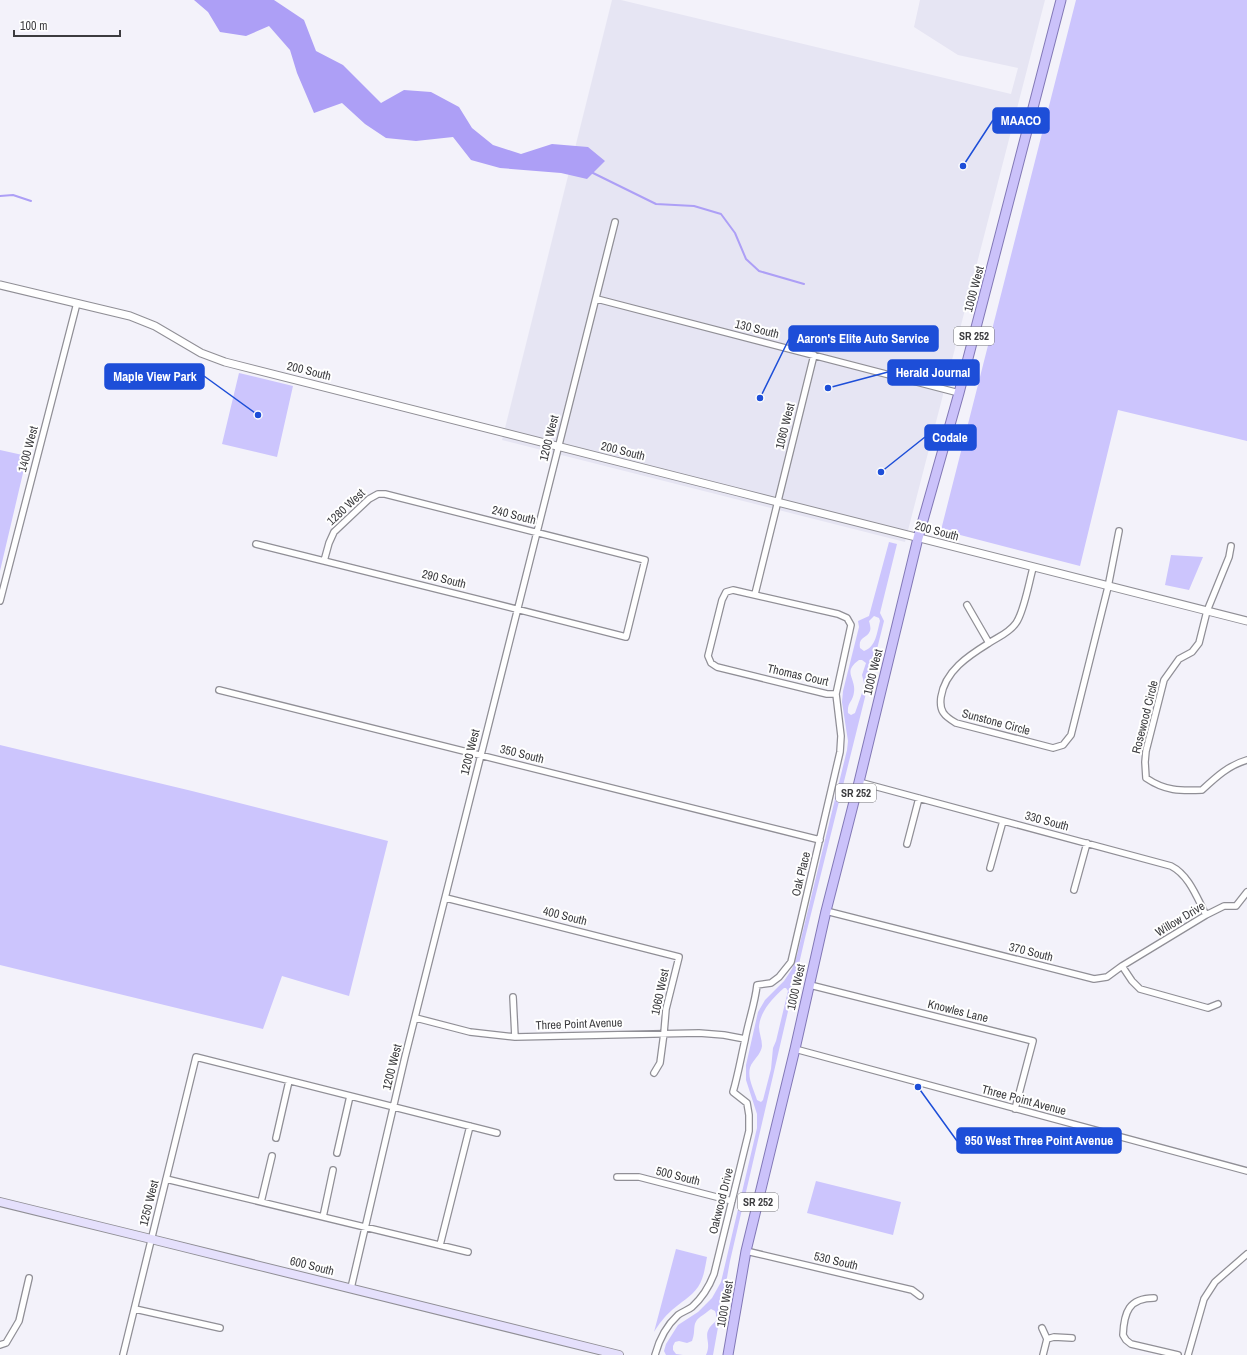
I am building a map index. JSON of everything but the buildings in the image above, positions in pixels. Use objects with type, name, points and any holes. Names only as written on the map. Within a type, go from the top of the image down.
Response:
[{"type":"main road","name":"1000 West","points":[[728,1355],[746,1251],[810,985],[826,911],[918,538],[959,393],[1061,0]]},
{"type":"main road","name":"600 South","points":[[0,1202],[619,1355]]},
{"type":"street","name":"1200 West","points":[[351,1288],[393,1107],[536,532],[597,300],[615,222]]},
{"type":"street","name":"200 South","points":[[0,285],[130,316],[155,326],[201,353],[225,362],[1247,621]]},
{"type":"street","name":"130 South","points":[[597,300],[959,393]]},
{"type":"street","name":"1400 West","points":[[0,601],[77,303]]},
{"type":"street","name":"1060 West","points":[[777,502],[814,355]]},
{"type":"street","name":"240 South","points":[[378,494],[385,494],[645,560],[626,637]]},
{"type":"street","name":"1280 West","points":[[324,561],[334,532],[368,499],[378,494]]},
{"type":"street","points":[[755,594],[777,502]]},
{"type":"street","name":"Sunstone Circle","points":[[1033,568],[1022,610],[1016,623],[1005,634],[970,655],[961,663],[947,680],[942,693],[940,705],[945,716],[956,723],[1052,748],[1063,745],[1071,736],[1108,587],[1119,531]]},
{"type":"street","name":"290 South","points":[[256,544],[626,637]]},
{"type":"street","points":[[1207,611],[1231,546]]},
{"type":"street","name":"Thomas Court","points":[[733,590],[755,594],[838,614],[847,618],[851,625],[836,694],[827,694],[718,668],[711,663],[708,656],[722,600],[726,592],[733,590]]},
{"type":"street","points":[[967,605],[989,643]]},
{"type":"street","name":"Rosewood Circle","points":[[1207,611],[1199,643],[1192,652],[1178,659],[1164,680],[1146,751],[1146,778],[1167,789],[1183,791],[1202,790],[1219,775],[1237,763],[1247,760]]},
{"type":"street","name":"350 South","points":[[219,690],[820,840]]},
{"type":"street","name":"Oak Place","points":[[745,1039],[755,1001],[757,985],[771,983],[779,977],[791,962],[840,752],[841,736],[836,694]]},
{"type":"street","name":"330 South","points":[[859,782],[1171,866],[1184,876],[1206,915]]},
{"type":"street","points":[[906,844],[918,798]]},
{"type":"street","points":[[990,868],[1003,821]]},
{"type":"street","points":[[1074,890],[1087,843]]},
{"type":"street","name":"Willow Drive","points":[[1122,966],[1206,915],[1224,906],[1236,906],[1247,892]]},
{"type":"street","name":"400 South","points":[[446,898],[679,957]]},
{"type":"street","name":"370 South","points":[[826,911],[1094,979],[1107,977],[1122,966]]},
{"type":"street","name":"1060 West","points":[[654,1073],[660,1062],[666,1009],[679,957]]},
{"type":"street","points":[[1122,966],[1132,981],[1140,989],[1208,1008],[1218,1004]]},
{"type":"street","name":"Knowles Lane","points":[[810,985],[1033,1041],[1015,1109]]},
{"type":"street","points":[[513,997],[515,1037]]},
{"type":"street","name":"Three Point Avenue","points":[[416,1018],[470,1032],[515,1037],[700,1033],[745,1039]]},
{"type":"street","name":"Oakwood Drive","points":[[655,1355],[663,1333],[679,1314],[691,1308],[701,1297],[709,1286],[714,1274],[749,1131],[747,1103],[733,1092],[739,1071],[745,1039]]},
{"type":"street","name":"Three Point Avenue","points":[[794,1049],[1247,1171]]},
{"type":"street","name":"1250 West","points":[[123,1355],[196,1057],[289,1080]]},
{"type":"street","points":[[276,1138],[289,1080],[497,1133]]},
{"type":"street","points":[[337,1153],[350,1096]]},
{"type":"street","points":[[440,1245],[470,1126]]},
{"type":"street","points":[[261,1202],[272,1156]]},
{"type":"street","points":[[323,1217],[333,1170]]},
{"type":"street","name":"500 South","points":[[617,1177],[639,1177],[732,1201]]},
{"type":"street","points":[[166,1179],[468,1252]]},
{"type":"street","name":"530 South","points":[[746,1251],[912,1290],[920,1296]]},
{"type":"street","points":[[1188,1355],[1204,1299],[1215,1282],[1247,1254]]},
{"type":"street","points":[[0,1345],[6,1343],[19,1321],[29,1278]]},
{"type":"street","points":[[1154,1298],[1137,1300],[1131,1305],[1128,1310],[1123,1335],[1131,1344],[1178,1355]]},
{"type":"street","points":[[135,1308],[220,1328]]},
{"type":"street","points":[[1042,1328],[1047,1339],[1043,1355]]},
{"type":"street","points":[[1047,1339],[1054,1337],[1072,1338]]},
{"type":"shaded area","points":[[194,0],[274,0],[304,20],[316,51],[343,65],[381,103],[404,90],[431,92],[459,107],[472,128],[493,145],[521,154],[552,144],[588,147],[605,161],[587,179],[561,173],[500,168],[471,160],[453,137],[416,141],[386,138],[365,124],[342,103],[314,113],[297,73],[290,50],[269,26],[246,36],[220,32],[208,12]]},
{"type":"shaded area","points":[[612,0],[621,0],[1011,94],[1018,68],[958,55],[914,27],[920,0],[1045,0],[905,542],[502,440]]},
{"type":"shaded area","points":[[1076,0],[1247,0],[1247,441],[1118,410],[1080,566],[941,530]]},
{"type":"shaded area","points":[[239,373],[293,386],[277,457],[222,444]]},
{"type":"shaded area","points":[[0,450],[27,456],[0,571]]},
{"type":"shaded area","points":[[889,542],[897,544],[880,613],[884,621],[805,938],[730,1261],[713,1355],[706,1355],[708,1350],[708,1330],[716,1321],[715,1311],[711,1309],[696,1321],[692,1341],[687,1343],[679,1341],[675,1342],[673,1350],[676,1354],[683,1355],[666,1355],[664,1351],[666,1344],[678,1325],[698,1312],[712,1298],[721,1282],[757,1128],[757,1114],[746,1080],[746,1065],[758,1012],[765,1000],[784,981],[792,969],[797,955],[847,750],[848,741],[842,702],[843,691],[859,627],[858,621],[869,616]],"holes":[[[874,616],[879,618],[880,621],[877,634],[874,643],[864,651],[860,648],[860,641],[869,634],[869,621]],[[859,660],[866,663],[862,675],[864,683],[863,690],[855,713],[851,715],[848,713],[848,709],[854,692],[854,687],[850,672],[854,664]],[[784,988],[786,988],[788,991],[773,1048],[771,1069],[763,1100],[761,1102],[757,1100],[750,1081],[749,1071],[750,1066],[760,1053],[762,1046],[759,1032],[760,1021],[764,1010]]]},
{"type":"shaded area","points":[[1171,555],[1203,557],[1189,590],[1165,585]]},
{"type":"shaded area","points":[[0,745],[192,791],[388,841],[349,996],[282,976],[263,1029],[0,965]]},
{"type":"shaded area","points":[[816,1181],[901,1202],[893,1235],[807,1213]]},
{"type":"shaded area","points":[[676,1249],[707,1257],[702,1280],[695,1291],[669,1313],[654,1332]]},
{"type":"waterway","points":[[591,172],[656,204],[694,206],[721,214],[735,233],[746,259],[759,271],[804,284]]},
{"type":"waterway","points":[[0,196],[13,195],[31,201]]},
{"type":"place","name":"MAACO","points":[[963,166]]},
{"type":"place","name":"Herald Journal","points":[[828,388]]},
{"type":"place","name":"Aaron's Elite Auto Service","points":[[760,398]]},
{"type":"place","name":"Maple View Park","points":[[258,415]]},
{"type":"place","name":"Codale","points":[[881,472]]},
{"type":"place","name":"950 West Three Point Avenue","points":[[918,1087]]}]
